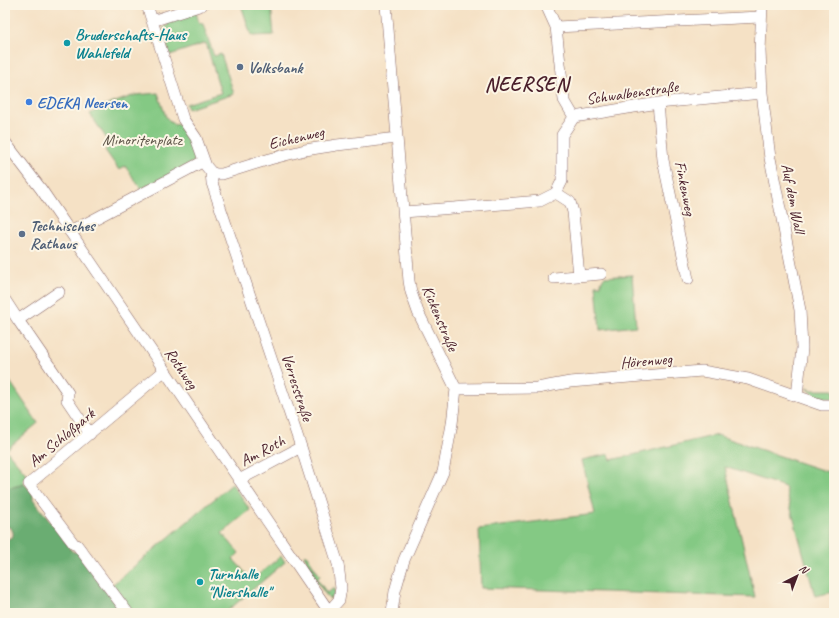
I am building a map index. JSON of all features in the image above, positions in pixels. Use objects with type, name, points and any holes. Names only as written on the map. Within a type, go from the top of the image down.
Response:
[{"type":"street","points":[[147,5],[182,115],[196,138],[207,167]]},
{"type":"street","points":[[152,21],[202,5]]},
{"type":"street","name":"Kickenstraße","points":[[386,5],[404,212],[407,268],[411,292],[421,318],[456,389]]},
{"type":"street","points":[[546,5],[556,27],[564,100],[574,117]]},
{"type":"street","name":"Auf dem Wall","points":[[762,5],[760,17],[762,93],[770,158],[800,310],[802,348],[797,396]]},
{"type":"street","points":[[556,27],[760,17]]},
{"type":"street","name":"Schwalbenstraße","points":[[556,192],[562,181],[562,135],[574,117],[658,103],[762,93]]},
{"type":"street","name":"Finkenweg","points":[[658,103],[663,160],[688,279]]},
{"type":"street","name":"Eichenweg","points":[[70,232],[207,167],[216,174],[222,174],[315,148],[397,138]]},
{"type":"street","name":"Rothweg","points":[[5,142],[32,177],[70,232],[329,612]]},
{"type":"street","name":"Verresstraße","points":[[207,167],[301,447],[338,564],[341,588],[339,600],[329,612]]},
{"type":"street","points":[[404,212],[540,201],[556,192],[570,202],[573,212],[579,276]]},
{"type":"street","points":[[554,278],[601,274]]},
{"type":"street","points":[[18,320],[59,292]]},
{"type":"street","points":[[5,300],[68,393],[67,400],[90,434]]},
{"type":"street","name":"Am Schloßpark","points":[[128,613],[29,484],[164,371]]},
{"type":"street","name":"Hörenweg","points":[[456,389],[537,388],[570,382],[702,372],[748,379],[822,405],[834,405]]},
{"type":"street","points":[[390,611],[404,560],[443,472],[452,424],[456,389]]},
{"type":"street","name":"Am Roth","points":[[239,480],[301,447]]},
{"type":"green space","points":[[241,5],[271,5],[274,35],[251,35]]},
{"type":"green space","points":[[196,12],[199,23],[203,24],[214,56],[221,54],[234,94],[188,109],[186,104],[221,93],[206,43],[170,55],[163,32],[164,28],[168,25],[167,22]]},
{"type":"green space","name":"Minoritenplatz","points":[[158,93],[166,117],[174,125],[178,124],[187,134],[196,157],[194,162],[141,189],[125,166],[119,170],[105,150],[111,145],[90,114],[102,107],[135,95]]},
{"type":"green space","points":[[632,275],[636,326],[600,330],[596,285],[601,285],[604,277]]},
{"type":"green space","points":[[5,374],[38,423],[6,450],[28,476],[23,480],[25,484],[5,489]]},
{"type":"green space","points":[[806,388],[812,390],[834,390],[834,399],[817,397]]},
{"type":"green space","points":[[717,435],[834,474],[834,592],[815,596],[785,487],[725,467],[755,597],[481,588],[479,529],[595,514],[582,460],[609,454],[611,460]]},
{"type":"green space","points":[[25,484],[33,494],[33,499],[73,552],[77,552],[119,608],[113,613],[5,613],[5,541],[13,536],[13,534],[10,528],[5,526],[5,489]]},
{"type":"green space","points":[[232,484],[250,510],[222,533],[239,553],[233,559],[252,580],[281,556],[285,562],[225,613],[133,613],[112,585]]},
{"type":"green space","points":[[306,554],[320,576],[317,579],[327,593],[334,588],[335,596],[329,599],[314,578],[304,555]]},
{"type":"place","name":"Bruderschafts-Haus Wahlefeld","points":[[67,43]]},
{"type":"place","name":"Volksbank","points":[[240,67]]},
{"type":"place","name":"EDEKA Neersen","points":[[29,102]]},
{"type":"place","name":"Technisches Rathaus","points":[[22,234]]},
{"type":"place","name":"Turnhalle \"Niershalle\"","points":[[200,582]]},
{"type":"district","name":"NEERSEN","points":[[527,84]]}]
